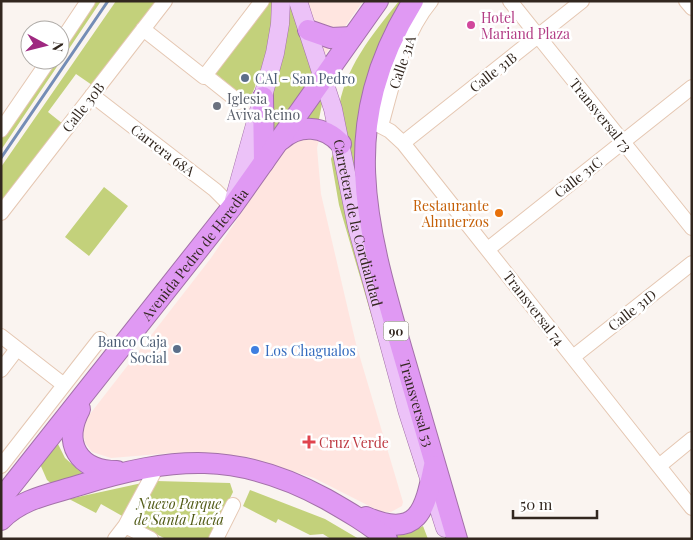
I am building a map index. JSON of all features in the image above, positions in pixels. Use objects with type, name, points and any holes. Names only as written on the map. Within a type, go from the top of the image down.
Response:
[{"type":"highway","name":"Avenida Pedro de Heredia","points":[[1,499],[232,207],[378,1]]},
{"type":"highway","points":[[374,122],[381,63],[412,1]]},
{"type":"highway","points":[[308,30],[331,38],[352,37]]},
{"type":"highway","points":[[263,98],[264,162]]},
{"type":"highway","name":"Transversal 53","points":[[374,122],[364,179],[370,225],[382,280],[457,539]]},
{"type":"highway","points":[[277,143],[295,129],[303,128],[328,134],[341,144]]},
{"type":"highway","points":[[92,384],[72,426],[74,446],[87,464],[97,469],[127,471]]},
{"type":"highway","points":[[1,520],[8,513],[32,498],[127,471],[158,465],[196,462],[248,468],[277,476],[374,520],[396,525],[419,516],[425,506],[435,463]]},
{"type":"highway","points":[[330,501],[365,522],[387,539]]},
{"type":"main road","points":[[232,207],[278,37],[281,1]]},
{"type":"main road","name":"Carretera de la Cordialidad","points":[[298,1],[332,104],[358,227],[430,486],[449,539]]},
{"type":"street","name":"Calle 30B","points":[[1,213],[165,1]]},
{"type":"street","points":[[204,76],[262,1]]},
{"type":"street","name":"Calle 31A","points":[[374,122],[412,30],[431,1]]},
{"type":"street","name":"Transversal 73","points":[[510,1],[692,228]]},
{"type":"street","name":"Calle 31B","points":[[404,143],[582,1]]},
{"type":"street","points":[[686,1],[692,8]]},
{"type":"street","points":[[70,28],[87,2]]},
{"type":"street","points":[[143,30],[239,102]]},
{"type":"street","points":[[1,130],[41,70]]},
{"type":"street","name":"Calle 31C","points":[[488,249],[692,87]]},
{"type":"street","name":"Carrera 68A","points":[[92,95],[215,190],[232,207]]},
{"type":"street","name":"Transversal 74","points":[[374,122],[404,143],[692,508]]},
{"type":"street","name":"Calle 31D","points":[[573,357],[691,265]]},
{"type":"street","points":[[1,336],[64,385]]},
{"type":"street","points":[[1,466],[100,339]]},
{"type":"street","points":[[1,370],[18,349]]},
{"type":"street","points":[[659,466],[692,439]]},
{"type":"street","points":[[115,539],[125,526],[158,465]]},
{"type":"street","points":[[216,539],[233,505]]},
{"type":"street","points":[[125,526],[151,539]]},
{"type":"shaded area","points":[[305,1],[363,1],[320,62]]},
{"type":"shaded area","points":[[320,136],[317,148],[321,194],[356,344],[403,502],[402,506],[391,512],[381,512],[314,478],[248,457],[172,453],[111,458],[92,452],[85,443],[83,433],[85,420],[211,258],[292,138]]},
{"type":"green space","points":[[92,1],[101,1],[70,47],[70,33]]},
{"type":"green space","points":[[116,1],[157,1],[92,85],[76,74],[48,112],[63,124],[1,204],[1,167]]},
{"type":"green space","points":[[268,1],[272,1],[273,12],[270,38],[258,79],[249,101],[215,73]]},
{"type":"green space","points":[[286,1],[294,1],[316,75],[269,146],[267,104]]},
{"type":"green space","points":[[399,1],[407,1],[376,61],[363,235],[338,114],[341,98],[352,67],[369,40]]},
{"type":"green space","points":[[45,70],[55,70],[1,150],[1,135]]},
{"type":"green space","points":[[318,88],[323,99],[318,124],[296,122]]},
{"type":"green space","points":[[334,151],[419,467],[417,472],[339,205],[331,159]]},
{"type":"green space","points":[[104,187],[128,206],[89,256],[65,237]]},
{"type":"green space","points":[[57,442],[65,458],[83,474],[53,485],[47,480],[40,464]]},
{"type":"green space","name":"Nuevo Parque de Santa Lucía","points":[[156,481],[230,483],[233,492],[210,539],[166,539],[134,523]]},
{"type":"green space","points":[[142,483],[124,517],[101,504],[96,513],[69,499]]},
{"type":"green space","points":[[250,490],[325,519],[359,539],[331,539],[323,534],[310,535],[278,519],[276,523],[243,506]]},
{"type":"green space","points":[[423,526],[428,539],[397,539],[394,536],[407,534]]},
{"type":"waterway","points":[[1,158],[108,1]]},
{"type":"place","name":"Hotel Mariand Plaza","points":[[471,25]]},
{"type":"place","name":"CAI - San Pedro","points":[[245,78]]},
{"type":"place","name":"Iglesia Aviva Reino","points":[[217,106]]},
{"type":"place","name":"Restaurante Almuerzos","points":[[499,213]]},
{"type":"place","name":"Banco Caja Social","points":[[177,349]]},
{"type":"place","name":"Los Chagualos","points":[[255,350]]},
{"type":"place","name":"Cruz Verde","points":[[309,442]]}]
